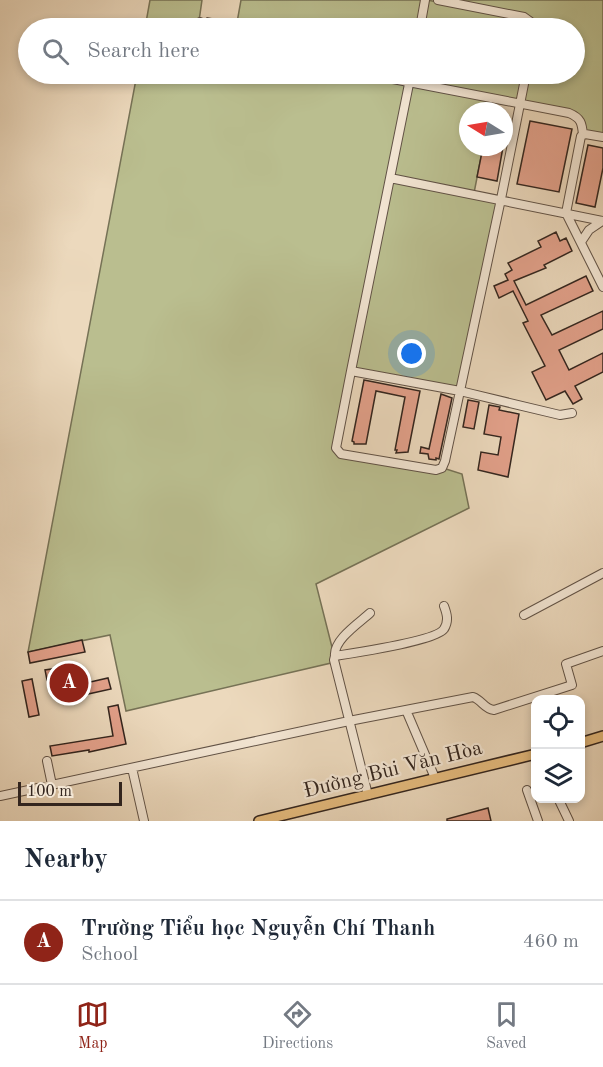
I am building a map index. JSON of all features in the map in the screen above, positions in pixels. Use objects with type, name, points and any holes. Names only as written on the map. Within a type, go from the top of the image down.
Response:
[{"type":"main road","points":[[585,741],[603,736]]},
{"type":"main road","name":"Đường Bùi Văn Hòa","points":[[259,821],[531,755]]},
{"type":"street","points":[[422,18],[425,0]]},
{"type":"street","points":[[438,0],[526,18]]},
{"type":"street","points":[[409,84],[336,448],[341,454],[436,470],[442,468],[445,461],[524,84]]},
{"type":"street","points":[[435,84],[576,116],[583,124],[583,135],[566,213],[603,287]]},
{"type":"street","points":[[583,135],[603,137]]},
{"type":"street","points":[[390,178],[603,221]]},
{"type":"street","points":[[581,243],[589,230],[603,221]]},
{"type":"street","points":[[351,371],[460,391],[560,415],[572,413]]},
{"type":"street","points":[[524,615],[603,573]]},
{"type":"street","points":[[335,656],[431,638],[444,628],[448,618],[444,606]]},
{"type":"street","points":[[368,795],[333,663],[334,651],[340,641],[370,613]]},
{"type":"street","points":[[548,695],[572,685],[566,664],[603,651]]},
{"type":"street","points":[[0,796],[349,721],[473,697],[484,707],[494,710],[531,702]]},
{"type":"street","points":[[406,710],[435,778]]},
{"type":"street","points":[[47,761],[52,785]]},
{"type":"street","points":[[132,768],[144,821]]},
{"type":"street","points":[[527,790],[538,821]]},
{"type":"street","points":[[560,803],[569,821]]},
{"type":"green space","points":[[150,0],[202,0],[199,18],[147,18]]},
{"type":"green space","points":[[241,0],[424,0],[420,18],[238,18]]},
{"type":"green space","points":[[427,0],[524,18],[423,18]]},
{"type":"green space","points":[[446,0],[603,0],[603,136],[584,132],[581,118],[522,103],[525,84],[585,84],[585,18],[520,18]]},
{"type":"green space","points":[[135,84],[407,84],[337,452],[443,468],[462,474],[469,508],[316,584],[334,655],[331,663],[126,711],[110,635],[28,652]]},
{"type":"green space","points":[[410,84],[492,100],[492,102],[459,102],[459,156],[481,156],[474,193],[392,177]]},
{"type":"green space","points":[[426,84],[522,84],[519,102]]},
{"type":"green space","points":[[391,180],[500,201],[459,389],[353,370]]},
{"type":"building","points":[[530,121],[572,129],[559,192],[517,184]]},
{"type":"building","points":[[588,145],[603,148],[603,168],[595,207],[576,203]]},
{"type":"building","points":[[481,156],[501,156],[497,181],[477,177]]},
{"type":"building","points":[[556,232],[560,241],[566,238],[572,251],[544,265],[546,268],[514,281],[526,305],[586,276],[593,291],[541,315],[552,335],[603,311],[603,329],[559,350],[569,370],[603,353],[603,372],[575,386],[582,399],[573,404],[565,391],[546,400],[532,372],[545,366],[523,323],[528,321],[513,291],[499,298],[494,286],[508,280],[505,274],[512,270],[508,263],[541,247],[538,241]]},
{"type":"building","points":[[364,380],[420,391],[408,452],[396,453],[397,450],[395,450],[405,397],[376,391],[366,444],[354,444],[352,441]]},
{"type":"building","points":[[441,394],[452,398],[439,459],[436,458],[436,460],[429,459],[428,454],[420,453],[421,447],[429,449]]},
{"type":"building","points":[[468,400],[479,402],[474,429],[463,427]]},
{"type":"building","points":[[489,405],[500,407],[499,410],[519,414],[508,477],[478,470],[481,452],[498,455],[501,437],[484,434]]},
{"type":"building","points":[[82,640],[85,652],[30,663],[28,652]]},
{"type":"building","points":[[72,666],[74,675],[47,680],[45,670]]},
{"type":"building","points":[[108,678],[111,689],[79,696],[77,685]]},
{"type":"building","points":[[32,679],[39,715],[29,717],[22,681]]},
{"type":"building","points":[[118,705],[126,744],[89,752],[89,750],[52,756],[50,746],[113,736],[108,707]]},
{"type":"building","points":[[488,808],[491,821],[447,821],[447,819]]},
{"type":"place","name":"Trường Tiểu học Nguyễn Chí Thanh","points":[[69,683]]}]
